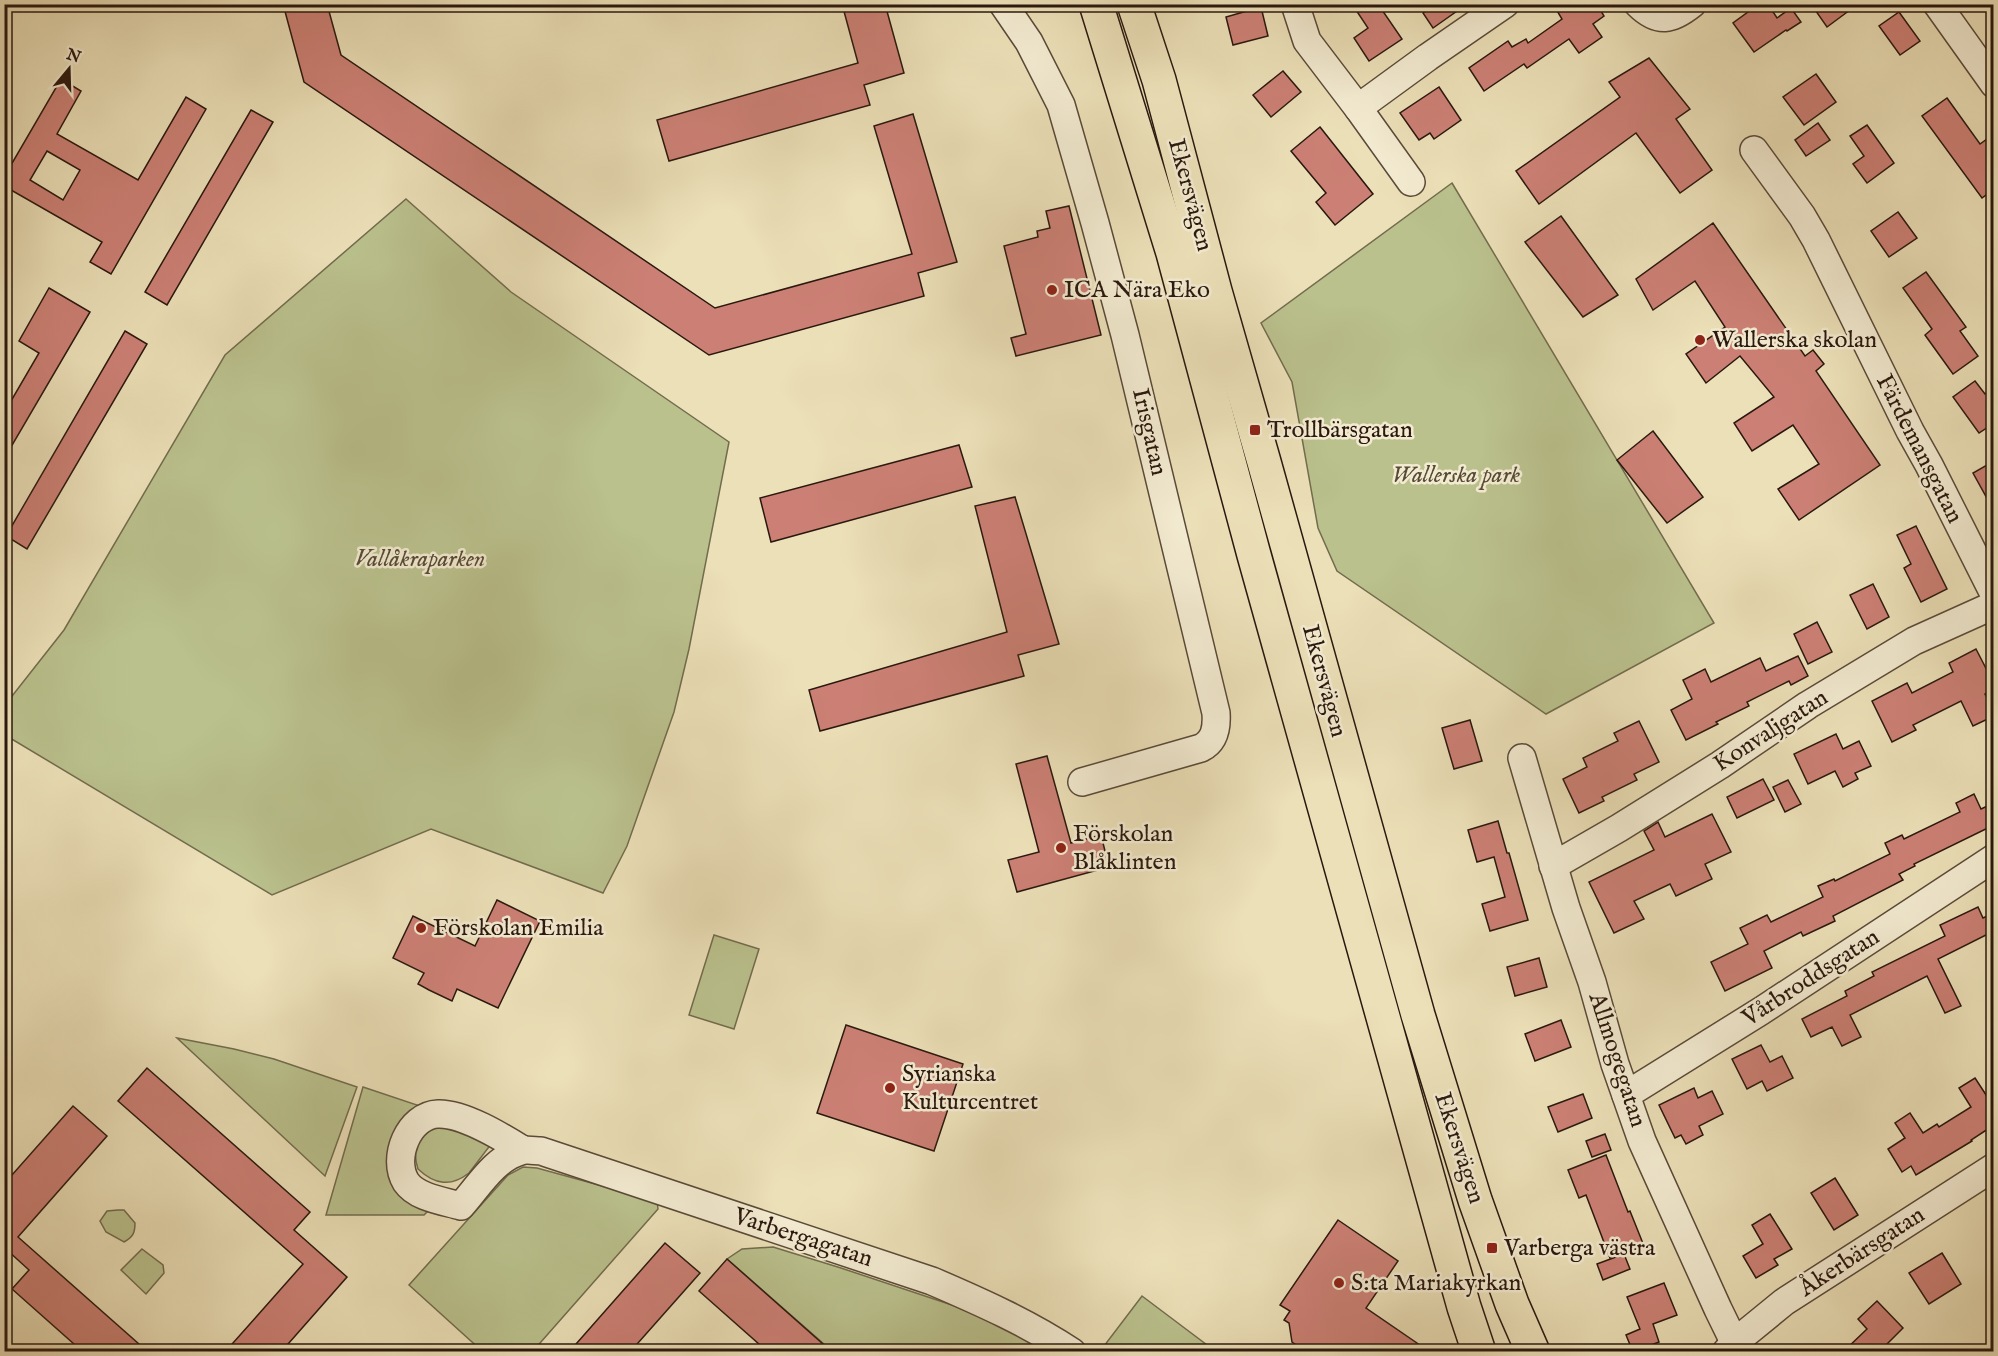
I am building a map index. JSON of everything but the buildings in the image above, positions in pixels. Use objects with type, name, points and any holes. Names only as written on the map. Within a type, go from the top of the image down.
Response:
[{"type":"main road","name":"Ekersvägen","points":[[1096,4],[1173,253],[1254,555],[1464,1306],[1479,1352]]},
{"type":"main road","name":"Ekersvägen","points":[[1134,4],[1159,80],[1215,291],[1418,1015],[1475,1200],[1512,1304],[1533,1352]]},
{"type":"street","name":"Irisgatan","points":[[1003,4],[1029,42],[1061,105],[1125,335],[1216,714],[1215,735],[1209,744],[1082,782]]},
{"type":"street","points":[[1295,4],[1307,41],[1412,182]]},
{"type":"street","points":[[1358,108],[1505,4]]},
{"type":"street","points":[[1638,4],[1644,11],[1664,19],[1677,16],[1692,4]]},
{"type":"street","points":[[1937,4],[1994,84]]},
{"type":"street","name":"Färdemansgatan","points":[[1754,150],[1802,216],[1816,240],[1910,431],[1994,594]]},
{"type":"street","name":"Konvaljgatan","points":[[1553,866],[1619,828],[1720,765],[1808,705],[1914,641],[1994,605]]},
{"type":"street","name":"Allmogegatan","points":[[1522,758],[1553,866],[1642,1141],[1718,1309],[1733,1348]]},
{"type":"street","name":"Vårbroddsgatan","points":[[1626,1095],[1761,1011],[1994,858]]},
{"type":"street","name":"Varbergagatan","points":[[523,1150],[541,1151],[933,1281],[1004,1312],[1072,1352]]},
{"type":"street","name":"Åkerbärsgatan","points":[[1708,1352],[1733,1348],[1784,1302],[1994,1167]]},
{"type":"green space","name":"Wallerska park","points":[[1452,183],[1714,623],[1546,714],[1337,571],[1318,528],[1292,382],[1261,323]]},
{"type":"green space","name":"Vallåkraparken","points":[[406,199],[511,292],[729,442],[689,649],[674,712],[627,846],[603,893],[431,829],[272,895],[5,735],[5,705],[64,630],[225,355]]},
{"type":"green space","points":[[714,935],[759,949],[734,1029],[689,1015]]},
{"type":"green space","points":[[177,1038],[274,1059],[357,1087],[325,1176]]},
{"type":"green space","points":[[363,1087],[426,1108],[392,1148],[438,1201],[424,1215],[326,1215]]},
{"type":"green space","points":[[433,1123],[495,1139],[469,1173],[456,1181],[437,1181],[418,1169],[415,1155],[417,1144]]},
{"type":"green space","points":[[523,1167],[537,1168],[657,1201],[658,1209],[533,1351],[482,1351],[409,1285],[508,1175]]},
{"type":"green space","points":[[124,1210],[135,1223],[135,1229],[130,1238],[124,1242],[106,1232],[100,1221],[107,1211]]},
{"type":"green space","points":[[773,1247],[955,1306],[999,1325],[1047,1351],[832,1351],[727,1259],[742,1249]]},
{"type":"green space","points":[[142,1249],[163,1265],[164,1273],[146,1294],[121,1270]]},
{"type":"green space","points":[[1142,1296],[1215,1351],[1101,1350]]},
{"type":"place","name":"ICA Nära Eko","points":[[1052,290]]},
{"type":"place","name":"Wallerska skolan","points":[[1700,340]]},
{"type":"place","name":"Trollbärsgatan","points":[[1255,430]]},
{"type":"place","name":"Förskolan Blåklinten","points":[[1061,848]]},
{"type":"place","name":"Förskolan Emilia","points":[[421,928]]},
{"type":"place","name":"Syrianska Kulturcentret","points":[[890,1088]]},
{"type":"place","name":"Varberga västra","points":[[1492,1248]]},
{"type":"place","name":"S:ta Mariakyrkan","points":[[1339,1283]]}]
